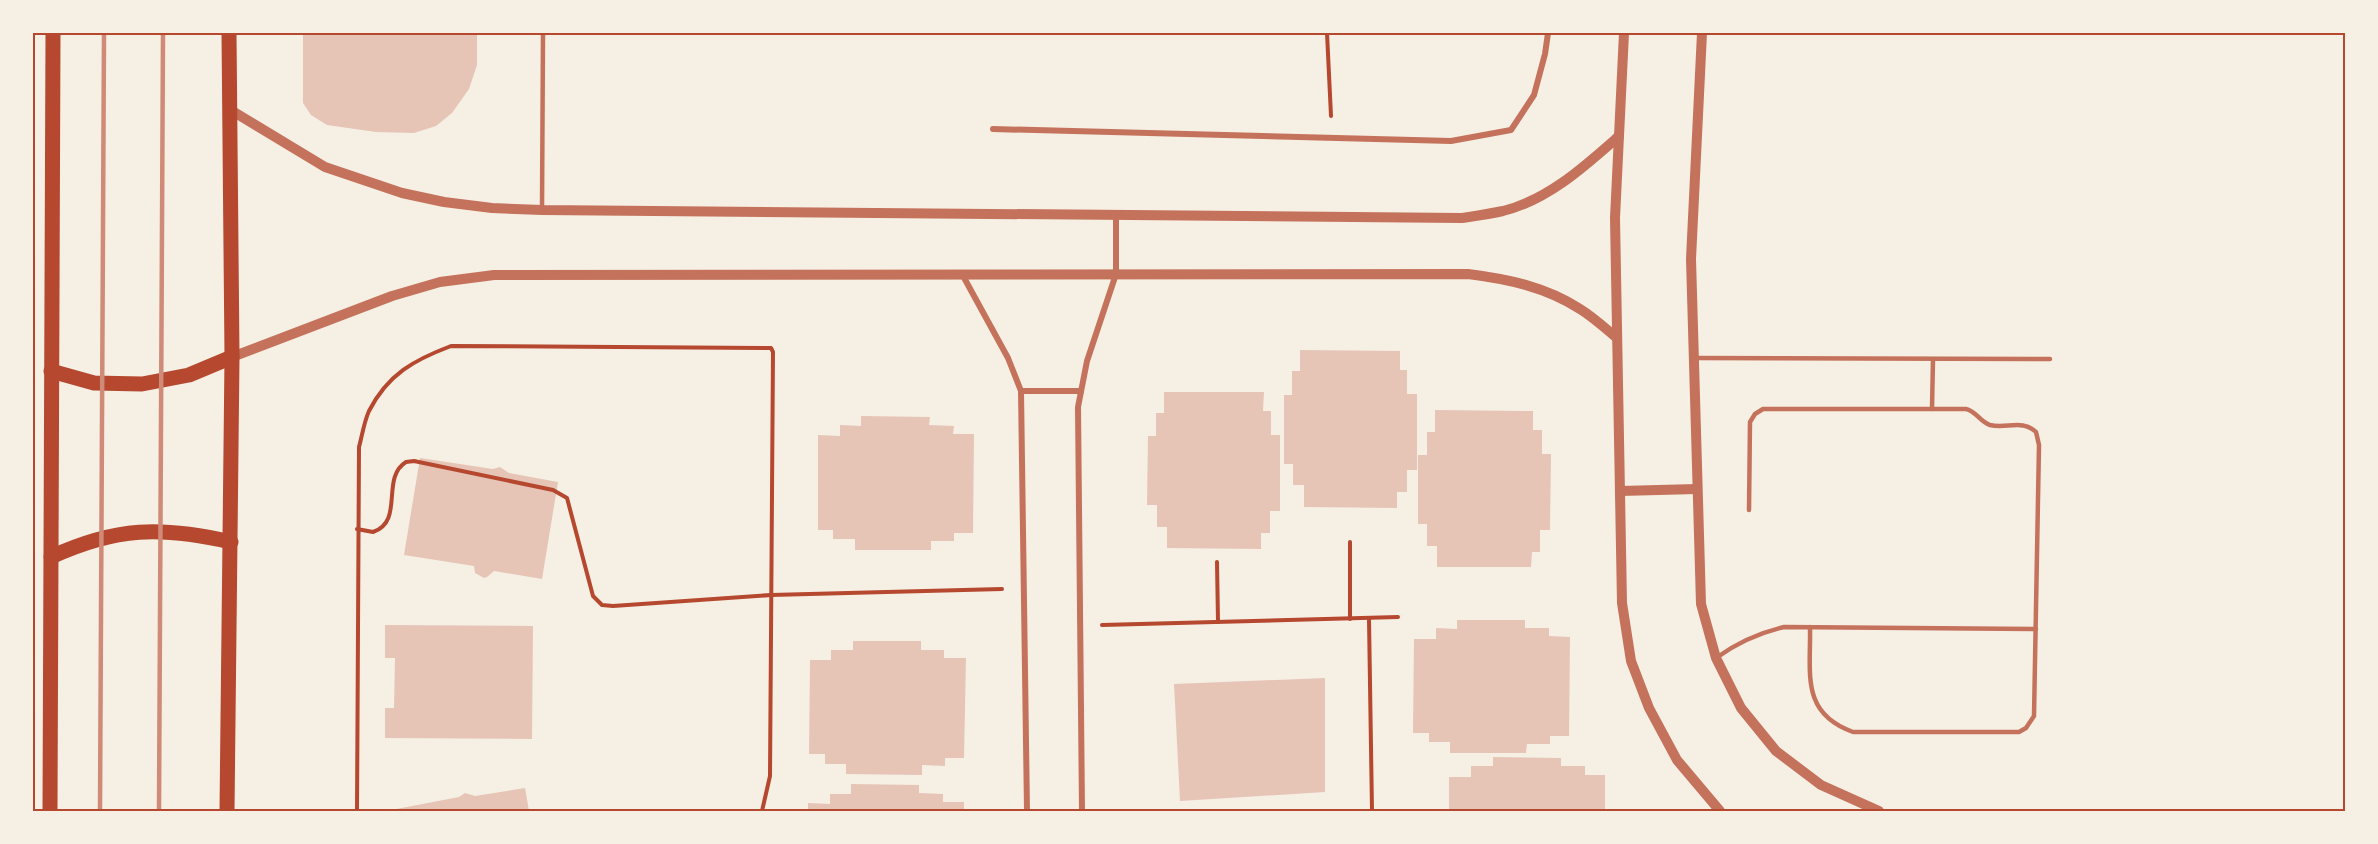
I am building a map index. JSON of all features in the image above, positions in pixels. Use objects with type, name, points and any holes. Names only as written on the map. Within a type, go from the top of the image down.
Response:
[{"type":"main road","points":[[50,811],[54,33]]},
{"type":"main road","points":[[227,811],[232,357],[229,33]]},
{"type":"main road","points":[[51,371],[94,383],[142,384],[189,375],[232,357]]},
{"type":"main road","points":[[51,557],[82,542],[138,532],[194,534],[231,542]]},
{"type":"street","points":[[993,129],[1451,141],[1511,130],[1534,95],[1548,33]]},
{"type":"street","points":[[1624,33],[1615,218],[1622,603],[1631,661],[1649,708],[1677,760],[1720,811]]},
{"type":"street","points":[[1702,33],[1691,259],[1701,604],[1716,658],[1741,708],[1776,751],[1821,785],[1879,811]]},
{"type":"street","points":[[229,109],[325,167],[402,193],[444,202],[492,208],[542,210],[1462,218],[1505,210],[1542,196],[1582,168],[1619,136]]},
{"type":"street","points":[[1082,811],[1078,407],[1087,361],[1116,274],[1116,214]]},
{"type":"street","points":[[961,274],[1008,358],[1021,391],[1027,811]]},
{"type":"street","points":[[232,357],[392,296],[440,282],[483,276],[1468,274],[1506,279],[1546,291],[1580,309],[1617,338]]},
{"type":"street","points":[[1021,391],[1081,391]]},
{"type":"street","points":[[1620,491],[1697,489]]},
{"type":"lane","points":[[542,210],[543,33]]},
{"type":"lane","points":[[1694,358],[2050,359]]},
{"type":"lane","points":[[1932,409],[1933,359]]},
{"type":"lane","points":[[1749,510],[1750,422],[1755,414],[1763,409],[1971,410],[1989,424],[2025,425],[2036,432],[2039,445],[2034,716],[2026,728],[2019,732],[1852,732],[1838,727],[1825,717],[1816,705],[1811,690],[1810,627]]},
{"type":"lane","points":[[1716,658],[1736,643],[1760,632],[1784,627],[2036,629]]},
{"type":"path","points":[[1327,33],[1332,138]]},
{"type":"path","points":[[357,811],[359,447],[369,412],[389,382],[417,359],[451,346],[768,347],[773,352],[770,776],[762,811]]},
{"type":"path","points":[[357,529],[373,532],[386,524],[390,516],[395,473],[406,462],[414,461],[554,490],[567,498],[593,596],[602,605],[771,595],[1024,588]]},
{"type":"path","points":[[1350,542],[1350,619]]},
{"type":"path","points":[[1217,562],[1218,622]]},
{"type":"path","points":[[1081,626],[1398,617]]},
{"type":"path","points":[[1368,618],[1372,811]]},
{"type":"building","points":[[303,33],[477,33],[477,65],[469,89],[452,113],[436,126],[414,133],[376,132],[327,125],[311,115],[303,103]]},
{"type":"building","points":[[1300,350],[1400,351],[1400,370],[1407,370],[1407,394],[1417,394],[1417,470],[1407,470],[1407,492],[1397,492],[1397,508],[1304,507],[1304,485],[1293,485],[1293,464],[1284,464],[1284,395],[1292,395],[1292,371],[1300,371]]},
{"type":"building","points":[[1164,392],[1264,392],[1263,411],[1271,411],[1271,435],[1280,435],[1280,511],[1270,511],[1270,533],[1261,533],[1261,549],[1167,548],[1167,527],[1157,527],[1157,505],[1147,505],[1148,436],[1156,436],[1156,413],[1164,413]]},
{"type":"building","points":[[1435,410],[1533,411],[1533,430],[1542,430],[1542,454],[1551,454],[1550,530],[1540,530],[1540,552],[1532,552],[1531,567],[1437,567],[1437,546],[1427,546],[1427,524],[1418,524],[1418,455],[1427,455],[1427,432],[1435,432]]},
{"type":"building","points":[[861,416],[930,417],[929,425],[954,426],[953,434],[974,434],[973,533],[954,533],[954,541],[931,541],[931,550],[855,550],[855,539],[833,539],[833,530],[818,530],[818,435],[840,436],[840,425],[861,426]]},
{"type":"building","points":[[420,458],[493,469],[500,467],[509,473],[558,482],[542,579],[494,571],[484,578],[475,573],[474,566],[404,555]]},
{"type":"building","points":[[1457,620],[1525,620],[1525,628],[1549,628],[1549,636],[1570,637],[1569,736],[1550,736],[1550,744],[1527,744],[1526,753],[1450,753],[1450,742],[1429,742],[1429,733],[1413,733],[1414,639],[1436,639],[1436,628],[1457,629]]},
{"type":"building","points":[[385,625],[533,626],[532,739],[385,738],[385,708],[394,708],[395,658],[385,658]]},
{"type":"building","points":[[853,641],[921,641],[921,650],[944,650],[944,658],[966,658],[964,758],[945,758],[945,766],[922,765],[922,775],[846,774],[846,764],[825,764],[825,754],[809,754],[810,660],[831,660],[831,650],[853,650]]},
{"type":"building","points":[[1325,678],[1325,792],[1180,801],[1174,684]]},
{"type":"building","points":[[1493,757],[1561,758],[1561,766],[1585,766],[1585,775],[1605,775],[1605,811],[1449,811],[1449,777],[1471,777],[1471,766],[1493,766]]},
{"type":"building","points":[[851,784],[919,785],[919,793],[943,794],[943,802],[964,802],[964,811],[808,811],[808,803],[830,804],[830,794],[851,794]]},
{"type":"building","points":[[525,788],[529,811],[386,811],[459,797],[465,793],[475,796]]},
{"type":"railway","points":[[100,811],[104,33]]},
{"type":"railway","points":[[159,811],[163,33]]}]
